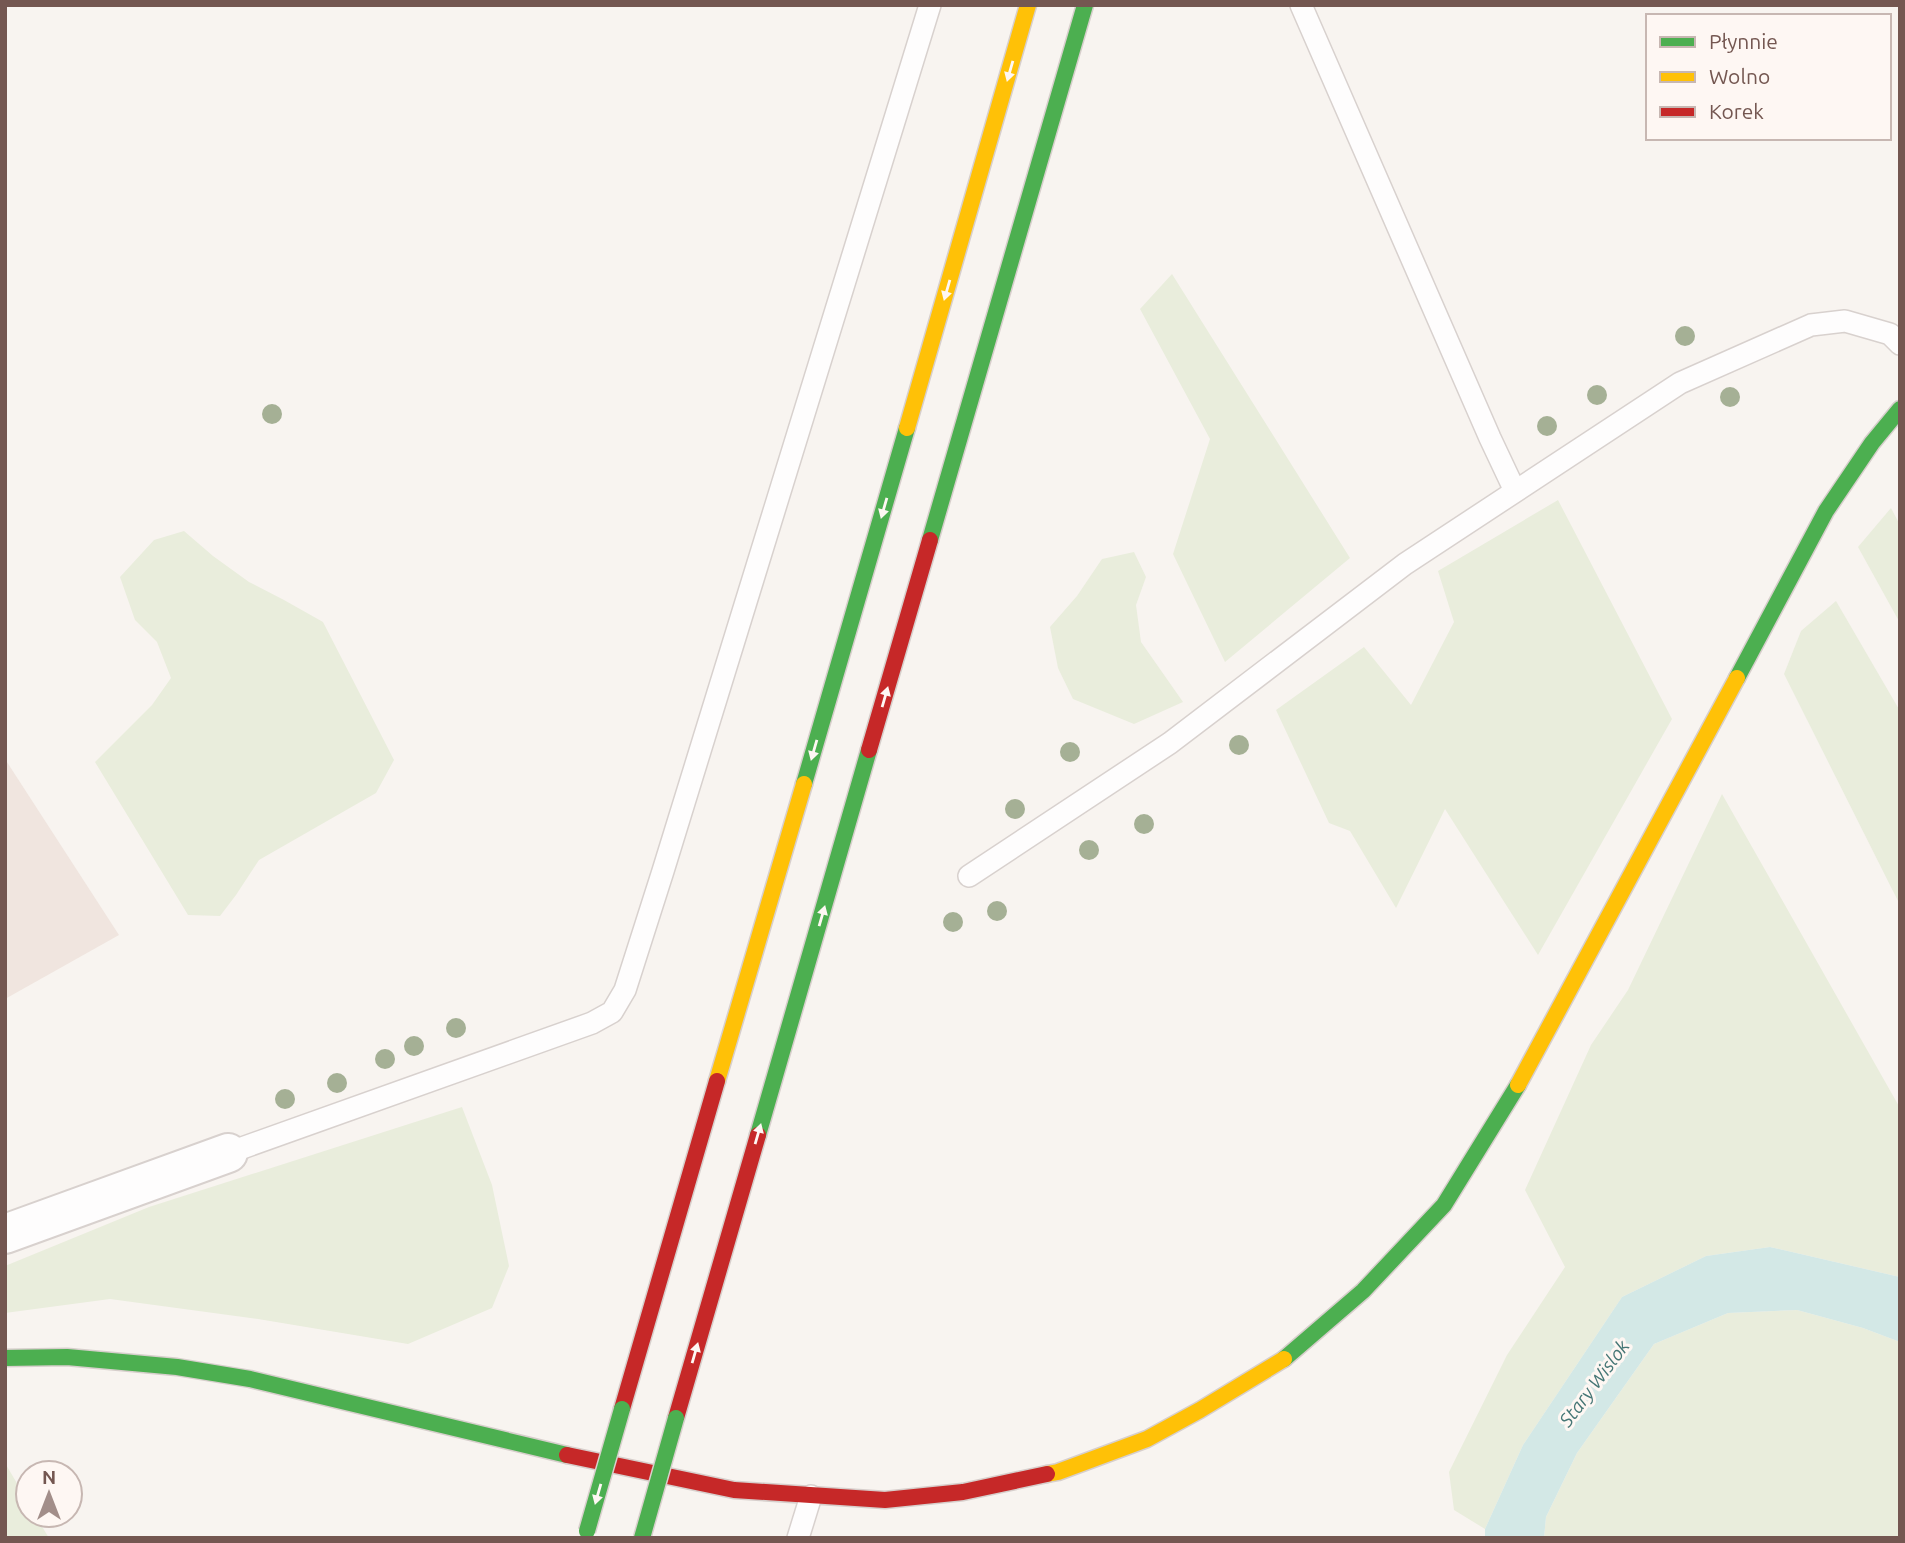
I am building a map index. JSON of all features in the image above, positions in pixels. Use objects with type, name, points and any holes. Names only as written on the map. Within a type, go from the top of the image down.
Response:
[{"type":"main road","points":[[586,1534],[1028,5]]},
{"type":"main road","points":[[642,1538],[1086,5]]},
{"type":"main road","points":[[5,1358],[67,1356],[177,1367],[238,1377],[562,1454],[734,1489],[811,1496],[885,1500],[963,1492],[1058,1472],[1147,1439],[1286,1358],[1363,1291],[1444,1205],[1517,1087],[1826,511],[1872,443],[1900,409]]},
{"type":"street","points":[[5,1234],[228,1153]]},
{"type":"lane","points":[[228,1153],[592,1023],[612,1012],[625,990],[667,858],[930,5]]},
{"type":"lane","points":[[1301,5],[1515,491]]},
{"type":"lane","points":[[970,876],[1170,743],[1405,564],[1680,383],[1811,325],[1845,321],[1890,334],[1900,344]]},
{"type":"lane","points":[[798,1538],[811,1496]]},
{"type":"shaded area","points":[[5,759],[119,935],[5,999]]},
{"type":"green space","points":[[1172,274],[1350,558],[1225,662],[1173,554],[1210,439],[1140,309]]},
{"type":"green space","points":[[1558,500],[1672,719],[1538,955],[1445,809],[1396,908],[1350,831],[1329,823],[1276,710],[1364,647],[1411,705],[1454,622],[1438,571]]},
{"type":"green space","points":[[1891,508],[1900,525],[1900,623],[1858,547]]},
{"type":"green space","points":[[184,531],[249,582],[323,622],[394,760],[376,793],[259,860],[220,916],[188,915],[95,762],[152,705],[171,678],[157,642],[135,620],[120,577],[154,540]]},
{"type":"green space","points":[[1134,552],[1146,577],[1136,605],[1141,642],[1183,702],[1134,724],[1073,699],[1058,668],[1050,627],[1077,596],[1102,559]]},
{"type":"green space","points":[[1836,601],[1900,711],[1900,905],[1784,674],[1801,631]]},
{"type":"green space","points":[[1722,794],[1900,1108],[1900,1277],[1770,1247],[1706,1256],[1622,1297],[1523,1445],[1485,1529],[1454,1510],[1449,1472],[1507,1355],[1565,1267],[1525,1190],[1591,1045],[1628,990]]},
{"type":"green space","points":[[462,1107],[492,1185],[509,1266],[492,1308],[408,1344],[258,1319],[110,1299],[5,1313],[5,1266],[149,1207]]},
{"type":"green space","points":[[1797,1310],[1863,1328],[1900,1342],[1900,1538],[1544,1538],[1546,1517],[1577,1453],[1654,1344],[1728,1313]]},
{"type":"green space","points":[[5,1463],[14,1478],[14,1529],[44,1529],[49,1538],[5,1538]]},
{"type":"water","name":"Stary Wislok","points":[[1770,1247],[1900,1277],[1900,1342],[1863,1328],[1797,1310],[1728,1313],[1654,1344],[1577,1453],[1546,1517],[1544,1538],[1485,1538],[1485,1529],[1523,1445],[1622,1297],[1706,1256]]},
{"type":"traffic: fast","points":[[930,540],[1085,5]]},
{"type":"traffic: fast","points":[[1737,678],[1826,511],[1872,443],[1900,409]]},
{"type":"traffic: fast","points":[[804,784],[907,428]]},
{"type":"traffic: fast","points":[[758,1135],[869,750]]},
{"type":"traffic: fast","points":[[1284,1359],[1363,1291],[1444,1205],[1518,1085]]},
{"type":"traffic: fast","points":[[5,1358],[67,1357],[177,1367],[250,1379],[567,1455]]},
{"type":"traffic: fast","points":[[587,1531],[622,1409]]},
{"type":"traffic: fast","points":[[642,1538],[676,1418]]},
{"type":"traffic: slow","points":[[907,428],[1028,5]]},
{"type":"traffic: slow","points":[[1518,1085],[1737,678]]},
{"type":"traffic: slow","points":[[717,1081],[804,784]]},
{"type":"traffic: slow","points":[[1047,1474],[1147,1439],[1284,1359]]},
{"type":"traffic: jam","points":[[869,750],[930,540]]},
{"type":"traffic: jam","points":[[622,1409],[717,1081]]},
{"type":"traffic: jam","points":[[676,1418],[758,1135]]},
{"type":"traffic: jam","points":[[567,1455],[734,1490],[885,1500],[963,1492],[1047,1474]]}]
